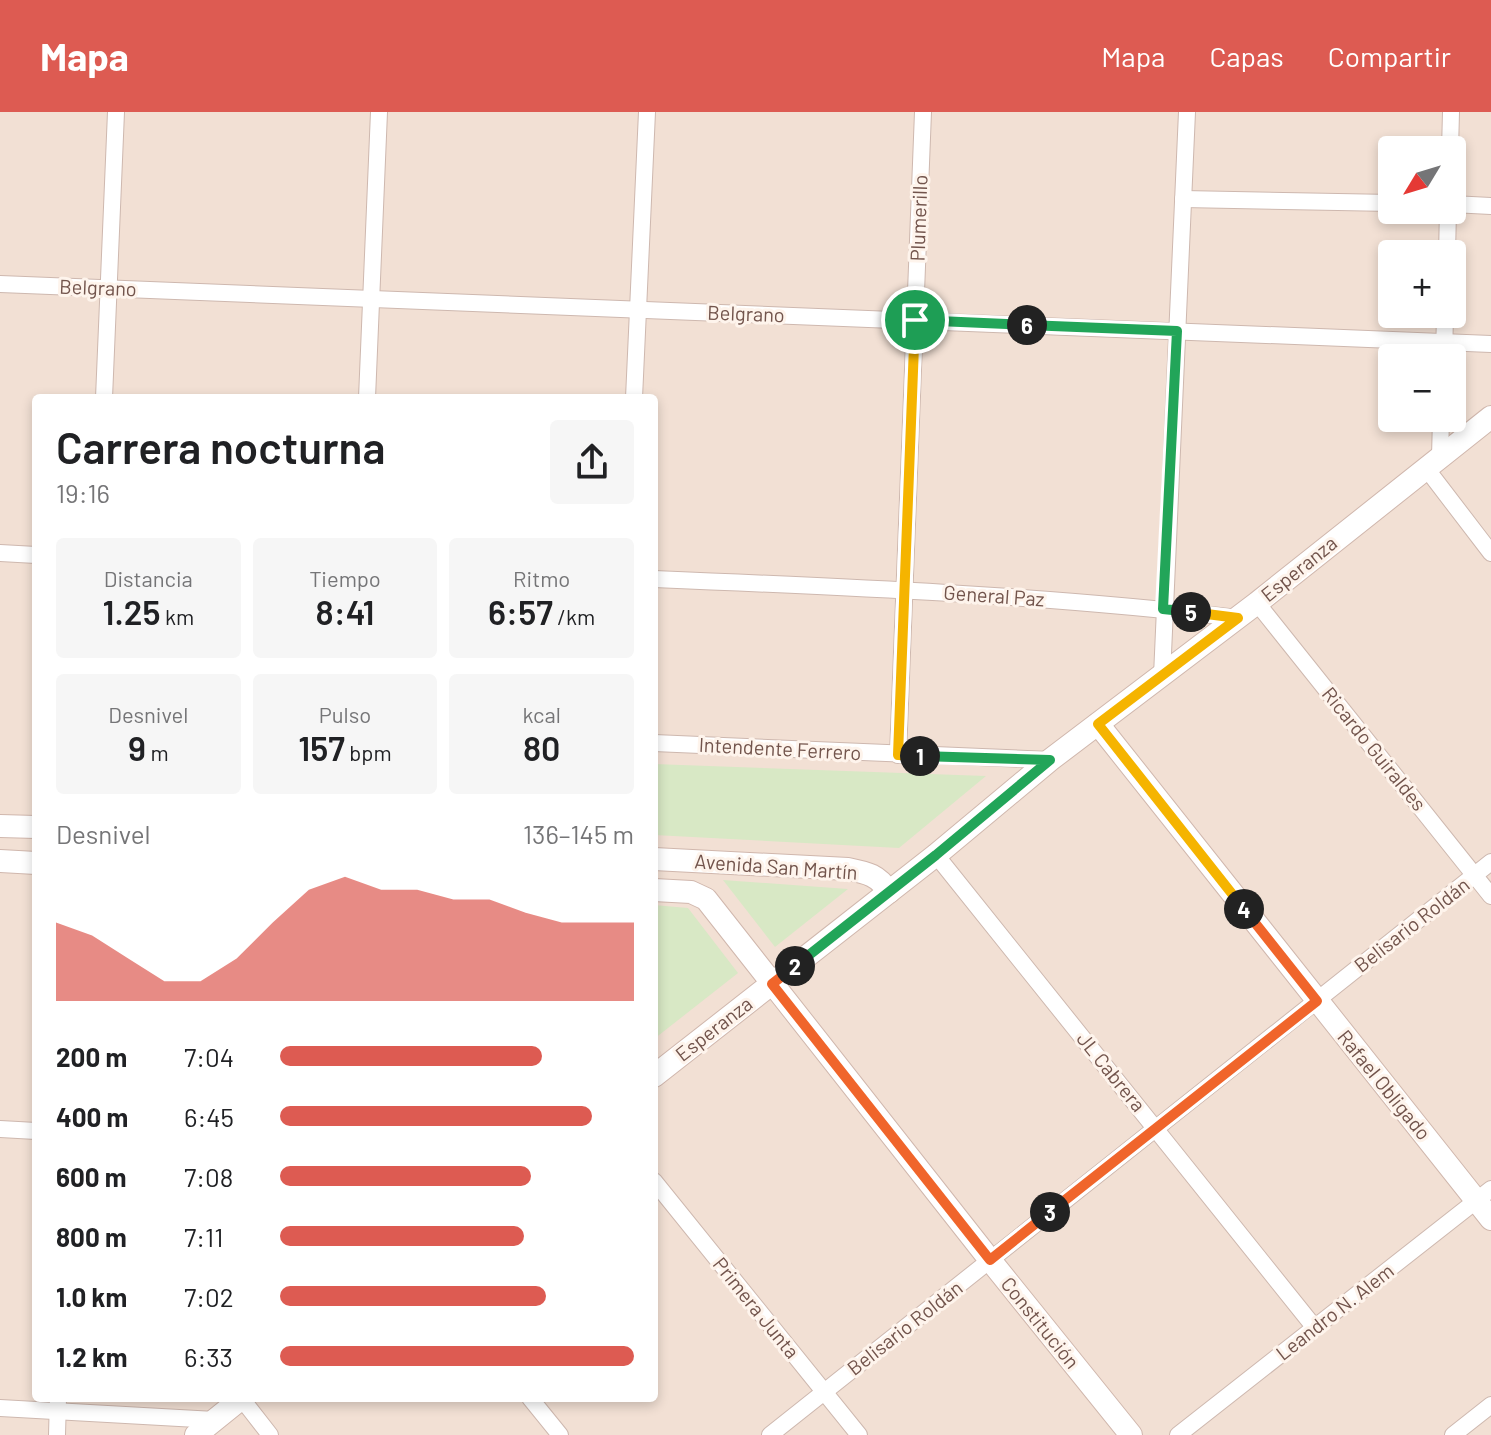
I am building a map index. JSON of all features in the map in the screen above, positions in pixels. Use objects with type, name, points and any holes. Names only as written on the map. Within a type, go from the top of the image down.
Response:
[{"type":"main road","name":"Esperanza","points":[[658,1073],[936,855],[1050,760],[1238,618],[1491,417]]},
{"type":"main road","name":"Rafael Obligado","points":[[1098,724],[1317,1001],[1484,1195],[1491,1219]]},
{"type":"main road","points":[[0,826],[32,827]]},
{"type":"main road","name":"Avenida San Martín","points":[[658,859],[848,869],[872,873],[889,892]]},
{"type":"main road","points":[[0,861],[32,863]]},
{"type":"main road","name":"Avenida San Martín","points":[[658,890],[691,892],[706,899],[772,984]]},
{"type":"main road","name":"Constitución","points":[[772,984],[1131,1435]]},
{"type":"main road","points":[[196,1435],[237,1402]]},
{"type":"street","points":[[104,394],[116,112]]},
{"type":"street","points":[[367,394],[379,112]]},
{"type":"street","points":[[634,394],[647,112]]},
{"type":"street","name":"Plumerillo","points":[[898,755],[923,112]]},
{"type":"street","points":[[1162,676],[1187,112]]},
{"type":"street","points":[[1450,136],[1451,112]]},
{"type":"street","points":[[1183,199],[1378,203]]},
{"type":"street","points":[[1466,205],[1491,206]]},
{"type":"street","name":"Belgrano","points":[[0,284],[1177,331],[1378,345]]},
{"type":"street","name":"Belgrano","points":[[1466,347],[1491,344]]},
{"type":"street","points":[[1438,432],[1433,462],[1491,553]]},
{"type":"street","points":[[0,553],[32,555]]},
{"type":"street","name":"General Paz","points":[[658,579],[904,589],[1163,609],[1238,618]]},
{"type":"street","name":"Ricardo Guiraldes","points":[[1257,603],[1491,896]]},
{"type":"street","name":"Intendente Ferrero","points":[[658,743],[1050,760]]},
{"type":"street","name":"JL Cabrera","points":[[936,855],[1315,1328]]},
{"type":"street","name":"Belisario Roldán","points":[[770,1435],[1491,862]]},
{"type":"street","points":[[0,1129],[32,1131]]},
{"type":"street","name":"Primera Junta","points":[[658,1186],[859,1435]]},
{"type":"street","name":"Leandro N. Alem","points":[[1178,1435],[1484,1195]]},
{"type":"street","points":[[245,1402],[270,1435]]},
{"type":"street","points":[[533,1402],[560,1435]]},
{"type":"street","points":[[0,1408],[58,1405],[215,1420]]},
{"type":"street","points":[[57,1435],[58,1405]]},
{"type":"street","points":[[1453,1435],[1491,1405]]},
{"type":"shaded area","points":[[0,112],[1491,112],[1491,1435],[0,1435]]},
{"type":"green space","points":[[658,764],[986,776],[899,848],[658,835]]},
{"type":"green space","points":[[723,880],[848,889],[775,947]]},
{"type":"green space","points":[[658,905],[688,908],[738,973],[658,1036]]},
{"type":"route","points":[[915,320],[1177,331],[1163,609],[1238,618],[1098,724],[1317,1001],[990,1260],[772,984],[936,855],[1050,760],[898,755],[915,320]]}]
